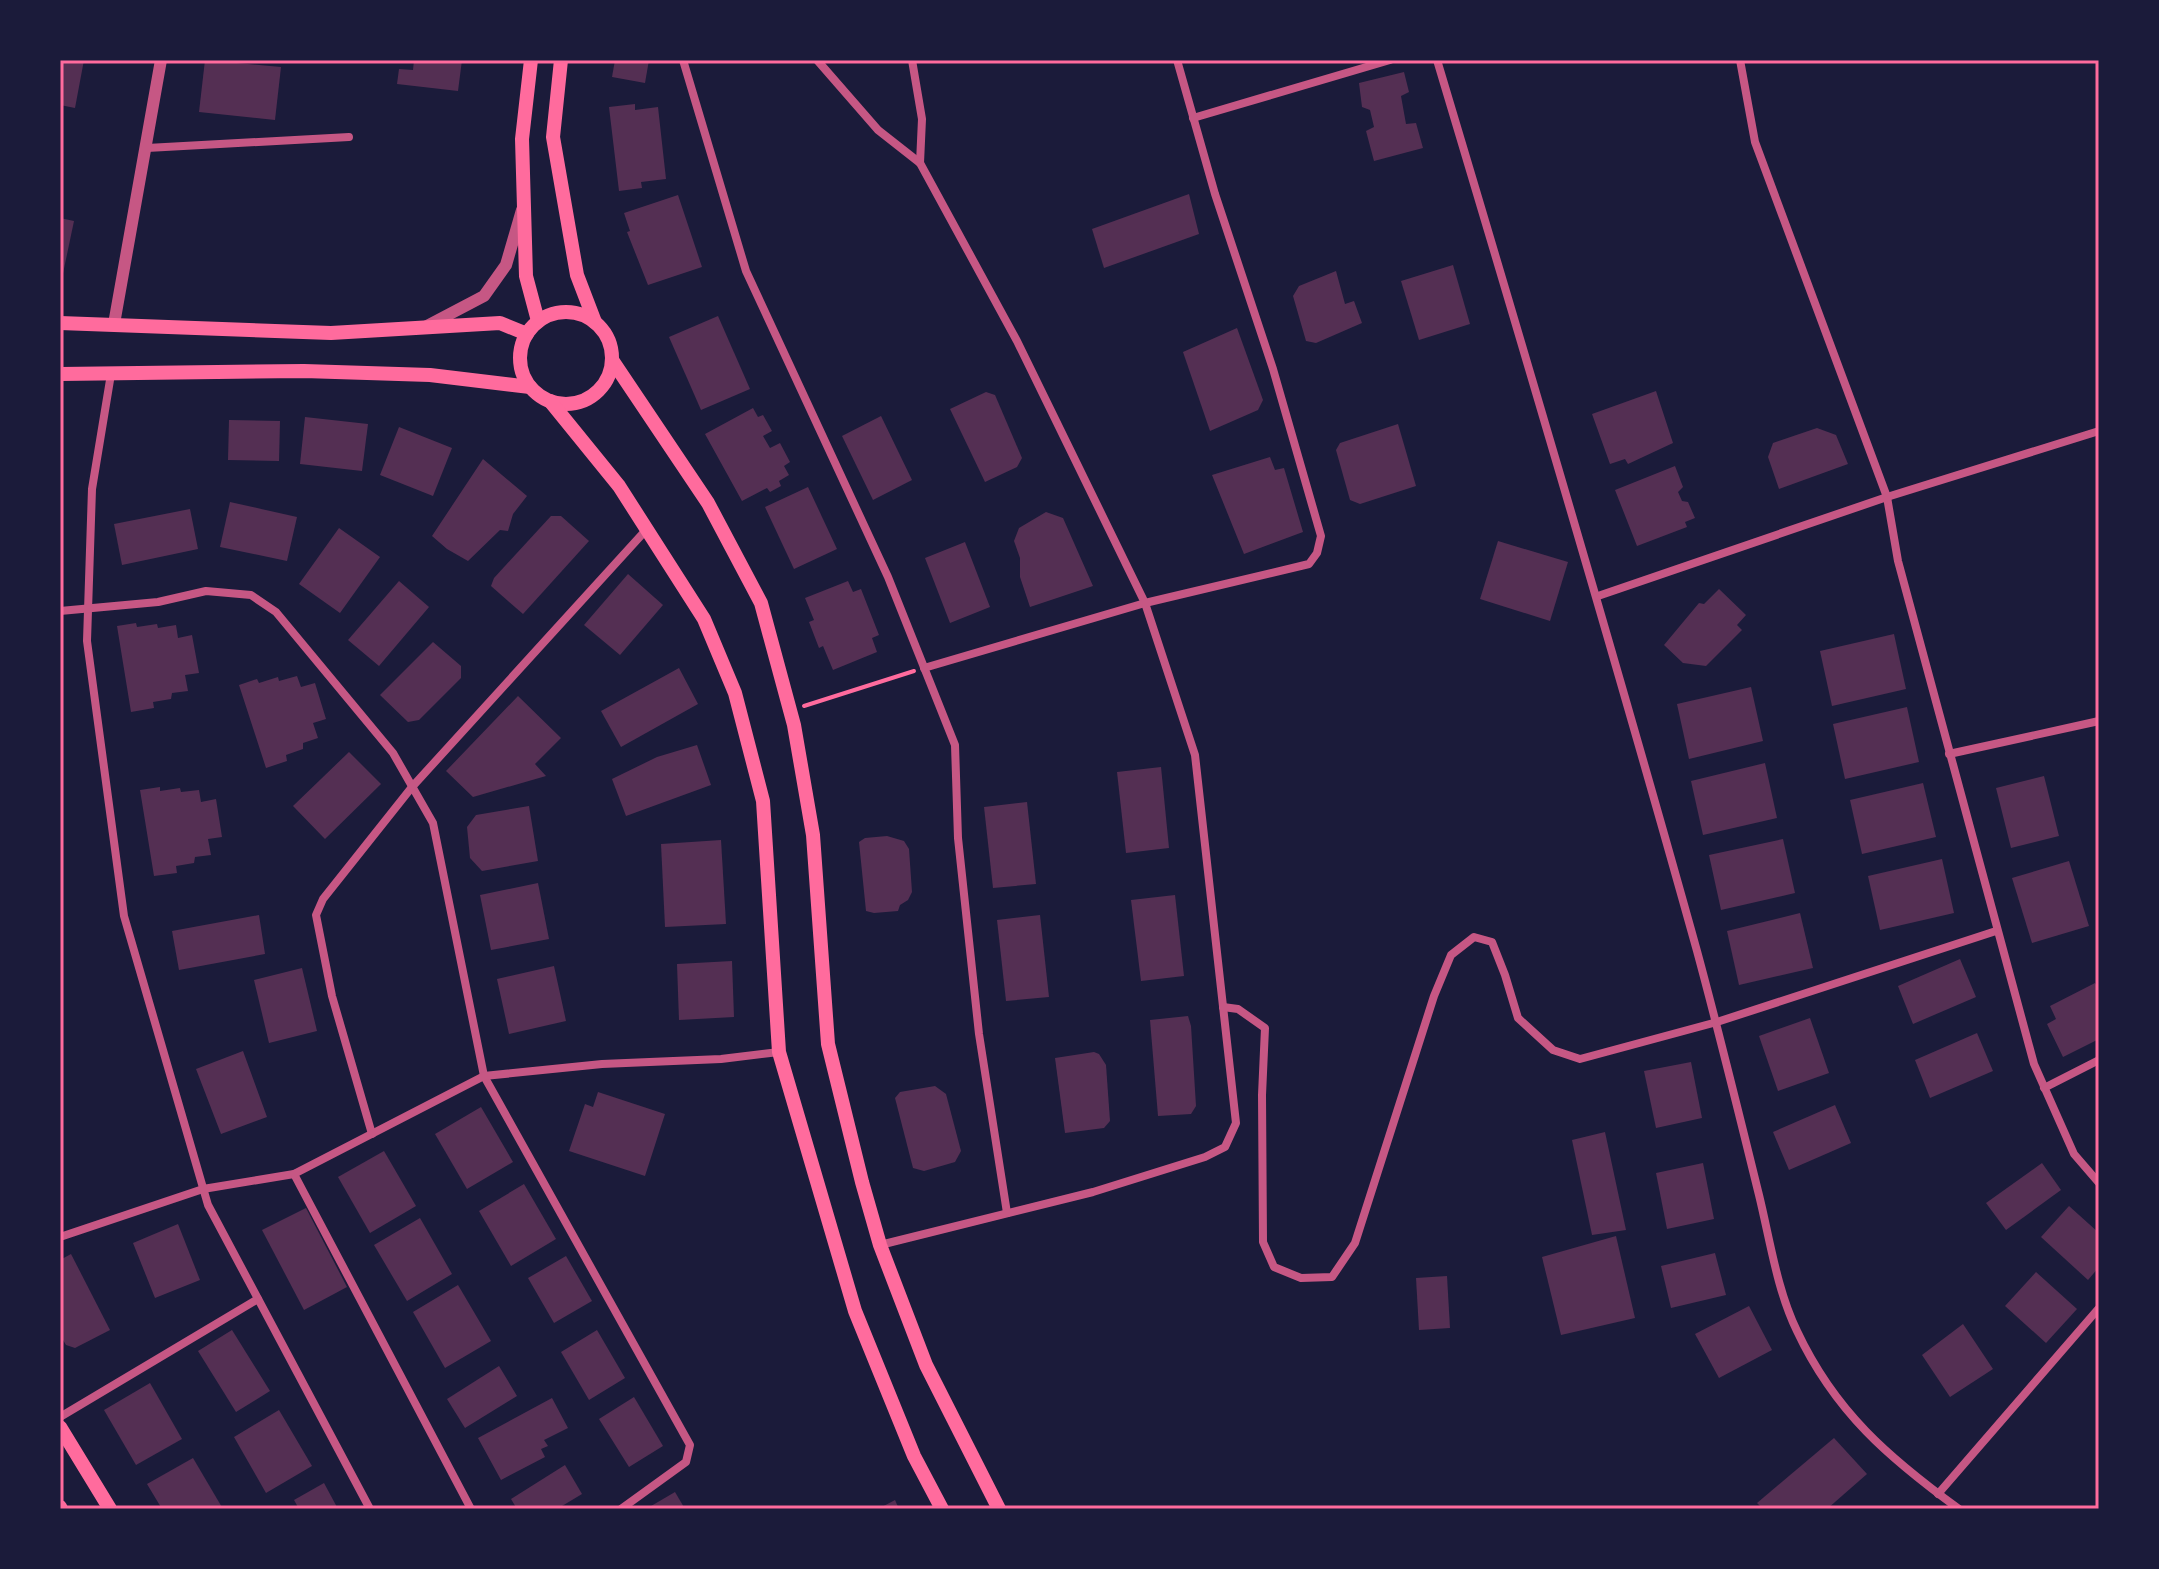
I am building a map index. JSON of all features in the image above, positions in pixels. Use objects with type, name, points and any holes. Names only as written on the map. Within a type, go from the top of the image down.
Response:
[{"type":"main road","points":[[531,60],[522,139],[526,276],[538,321]]},
{"type":"main road","points":[[550,401],[564,404],[591,396],[609,374],[612,360],[610,346],[595,322],[577,275],[553,137],[561,60]]},
{"type":"main road","points":[[595,322],[573,312],[548,315],[538,321],[527,334],[520,355],[524,377],[530,387],[550,401],[619,486],[704,619],[735,693],[763,801],[779,1052],[855,1311],[914,1456],[942,1509]]},
{"type":"main road","points":[[60,323],[331,333],[500,323],[527,334]]},
{"type":"main road","points":[[612,360],[708,503],[761,603],[790,710],[813,835],[828,1044],[880,1245],[926,1365],[999,1509]]},
{"type":"main road","points":[[60,374],[304,371],[430,375],[530,387]]},
{"type":"main road","points":[[60,1427],[110,1509]]},
{"type":"street","points":[[114,324],[161,60]]},
{"type":"street","points":[[683,60],[746,271],[888,577],[955,745],[958,838],[979,1034],[1007,1213]]},
{"type":"street","points":[[817,60],[878,130],[920,163],[1017,341],[1145,603],[1195,755],[1236,1123],[1225,1147],[1205,1157],[1093,1192],[880,1245]]},
{"type":"street","points":[[912,60],[922,119],[920,163]]},
{"type":"street","points":[[924,668],[1145,603],[1309,564],[1317,553],[1321,536],[1273,369],[1215,194],[1177,60]]},
{"type":"street","points":[[1193,118],[1390,60]]},
{"type":"street","points":[[1437,60],[1598,596],[1717,1022],[1778,1274],[1795,1328],[1825,1383],[1866,1433],[1904,1469],[1959,1509]]},
{"type":"street","points":[[1740,60],[1755,142],[1887,497],[1898,561],[2034,1064],[2074,1154],[2099,1183]]},
{"type":"street","points":[[147,148],[349,137]]},
{"type":"street","points":[[423,328],[484,296],[506,265],[525,200]]},
{"type":"street","points":[[111,374],[92,489],[87,641],[124,916],[208,1205],[370,1509]]},
{"type":"street","points":[[1598,596],[1887,497],[2099,431]]},
{"type":"street","points":[[372,1134],[332,996],[316,915],[323,899],[412,787],[646,530]]},
{"type":"street","points":[[60,611],[158,602],[206,591],[251,595],[276,612],[393,753],[433,823],[484,1076],[690,1445],[686,1462],[621,1509]]},
{"type":"street","points":[[1949,754],[2099,721]]},
{"type":"street","points":[[1223,1007],[1238,1009],[1265,1028],[1263,1242],[1274,1267],[1301,1278],[1332,1277],[1355,1243],[1434,996],[1451,955],[1474,937],[1492,942],[1518,1018],[1553,1050],[1580,1059],[1717,1022],[1996,931]]},
{"type":"street","points":[[60,1237],[203,1189],[294,1174],[484,1076],[779,1052]]},
{"type":"street","points":[[2044,1088],[2099,1060]]},
{"type":"street","points":[[294,1174],[471,1509]]},
{"type":"street","points":[[60,1417],[258,1299]]},
{"type":"street","points":[[1938,1494],[2099,1308]]},
{"type":"path","points":[[790,710],[924,668]]},
{"type":"building","points":[[60,60],[84,60],[75,108],[60,105]]},
{"type":"building","points":[[205,60],[281,67],[275,120],[199,112]]},
{"type":"building","points":[[414,60],[462,60],[458,91],[397,84],[399,69],[413,70]]},
{"type":"building","points":[[615,60],[649,60],[645,83],[612,77]]},
{"type":"building","points":[[1404,72],[1409,92],[1401,96],[1406,124],[1416,123],[1423,148],[1374,161],[1366,131],[1374,127],[1370,110],[1362,107],[1359,83]]},
{"type":"building","points":[[635,104],[635,110],[658,107],[666,179],[641,182],[642,188],[619,191],[609,107]]},
{"type":"building","points":[[1189,194],[1199,234],[1104,268],[1092,229]]},
{"type":"building","points":[[678,195],[702,267],[648,285],[627,232],[630,231],[624,213]]},
{"type":"building","points":[[60,218],[74,221],[61,283],[60,283]]},
{"type":"building","points":[[1453,265],[1470,324],[1419,340],[1401,281]]},
{"type":"building","points":[[1336,271],[1345,304],[1354,301],[1362,323],[1316,343],[1306,341],[1293,296],[1299,286]]},
{"type":"building","points":[[718,316],[750,389],[701,410],[669,337]]},
{"type":"building","points":[[1237,328],[1263,400],[1258,410],[1210,431],[1183,352]]},
{"type":"building","points":[[1656,391],[1673,443],[1628,464],[1625,459],[1610,464],[1592,414]]},
{"type":"building","points":[[986,392],[995,395],[1022,458],[1017,467],[985,482],[950,409]]},
{"type":"building","points":[[753,408],[758,417],[763,415],[772,431],[763,436],[770,448],[780,443],[790,462],[784,466],[789,475],[779,481],[781,486],[770,492],[767,488],[742,501],[705,434]]},
{"type":"building","points":[[881,416],[912,480],[873,500],[842,436]]},
{"type":"building","points":[[305,417],[368,424],[362,471],[300,464]]},
{"type":"building","points":[[229,420],[280,421],[279,461],[228,460]]},
{"type":"building","points":[[1398,424],[1416,486],[1360,504],[1350,500],[1336,450],[1340,443]]},
{"type":"building","points":[[399,427],[452,448],[433,496],[380,475]]},
{"type":"building","points":[[1817,428],[1836,435],[1848,464],[1779,489],[1768,457],[1773,443]]},
{"type":"building","points":[[1270,457],[1275,470],[1284,468],[1303,532],[1244,554],[1212,475]]},
{"type":"building","points":[[483,459],[527,496],[513,514],[508,531],[500,530],[468,561],[432,536]]},
{"type":"building","points":[[1675,466],[1683,487],[1678,492],[1682,501],[1688,502],[1695,518],[1685,522],[1687,527],[1637,546],[1615,490]]},
{"type":"building","points":[[808,487],[837,549],[794,569],[765,507]]},
{"type":"building","points":[[230,502],[297,517],[287,561],[220,547]]},
{"type":"building","points":[[190,509],[198,549],[122,565],[114,524]]},
{"type":"building","points":[[1046,512],[1063,518],[1093,586],[1030,607],[1020,577],[1020,558],[1014,541],[1019,528]]},
{"type":"building","points":[[551,516],[561,516],[589,541],[523,614],[491,586],[494,578]]},
{"type":"building","points":[[339,528],[380,557],[340,613],[299,584]]},
{"type":"building","points":[[1498,541],[1568,562],[1550,621],[1480,599]]},
{"type":"building","points":[[965,542],[990,607],[950,623],[925,558]]},
{"type":"building","points":[[628,574],[663,605],[620,655],[584,625]]},
{"type":"building","points":[[399,581],[429,607],[379,666],[348,640]]},
{"type":"building","points":[[848,581],[853,592],[861,589],[879,635],[872,638],[877,652],[833,670],[823,646],[819,648],[809,622],[814,620],[805,598]]},
{"type":"building","points":[[1719,589],[1746,615],[1737,625],[1742,630],[1706,666],[1683,663],[1664,645],[1699,603],[1704,604]]},
{"type":"building","points":[[136,623],[137,627],[176,625],[178,638],[192,635],[199,673],[185,675],[188,691],[172,693],[171,699],[153,702],[154,708],[131,712],[117,626]]},
{"type":"building","points":[[1894,634],[1906,689],[1832,706],[1820,651]]},
{"type":"building","points":[[433,642],[461,666],[461,678],[419,720],[408,722],[380,695]]},
{"type":"building","points":[[679,668],[698,704],[621,747],[601,711]]},
{"type":"building","points":[[297,676],[301,687],[315,683],[326,719],[313,723],[318,738],[303,743],[303,749],[286,755],[287,761],[266,768],[239,685],[257,679],[259,683],[278,677],[279,681]]},
{"type":"building","points":[[1751,687],[1763,741],[1689,759],[1677,704]]},
{"type":"building","points":[[518,696],[561,738],[535,764],[546,776],[473,797],[446,771]]},
{"type":"building","points":[[1907,707],[1919,762],[1845,779],[1833,724]]},
{"type":"building","points":[[697,745],[711,785],[626,816],[612,779],[657,757]]},
{"type":"building","points":[[349,752],[381,784],[325,839],[293,806]]},
{"type":"building","points":[[1765,763],[1777,818],[1703,835],[1691,781]]},
{"type":"building","points":[[1161,767],[1169,848],[1126,853],[1117,772]]},
{"type":"building","points":[[2044,776],[2059,836],[2011,848],[1996,788]]},
{"type":"building","points":[[1923,783],[1936,837],[1862,854],[1850,800]]},
{"type":"building","points":[[160,787],[160,791],[180,788],[181,792],[199,790],[201,802],[216,799],[222,837],[208,839],[211,855],[195,857],[194,863],[176,866],[177,873],[154,876],[140,790]]},
{"type":"building","points":[[1027,802],[1036,884],[993,888],[984,807]]},
{"type":"building","points":[[529,806],[538,861],[482,871],[470,858],[467,827],[476,815]]},
{"type":"building","points":[[887,836],[904,841],[909,849],[912,892],[898,911],[874,913],[866,911],[859,842],[865,838]]},
{"type":"building","points":[[1783,839],[1795,893],[1721,910],[1709,855]]},
{"type":"building","points":[[721,840],[726,924],[665,927],[661,844]]},
{"type":"building","points":[[1942,859],[1954,913],[1880,930],[1868,876]]},
{"type":"building","points":[[2069,861],[2089,926],[2032,943],[2012,878]]},
{"type":"building","points":[[538,883],[549,939],[491,950],[480,895]]},
{"type":"building","points":[[1175,895],[1184,976],[1141,981],[1131,900]]},
{"type":"building","points":[[1800,913],[1813,968],[1739,985],[1727,931]]},
{"type":"building","points":[[259,915],[265,954],[179,970],[172,931]]},
{"type":"building","points":[[1040,915],[1049,997],[1006,1001],[997,920]]},
{"type":"building","points":[[1960,959],[1976,997],[1913,1024],[1898,986]]},
{"type":"building","points":[[732,961],[734,1017],[679,1020],[677,964]]},
{"type":"building","points":[[554,966],[566,1021],[509,1034],[497,979]]},
{"type":"building","points":[[302,968],[317,1031],[269,1043],[254,980]]},
{"type":"building","points":[[2095,983],[2099,990],[2099,1039],[2063,1057],[2047,1024],[2056,1019],[2050,1006]]},
{"type":"building","points":[[1188,1016],[1196,1106],[1191,1114],[1158,1116],[1150,1020]]},
{"type":"building","points":[[1810,1018],[1829,1073],[1778,1091],[1759,1036]]},
{"type":"building","points":[[1977,1033],[1993,1071],[1930,1098],[1915,1060]]},
{"type":"building","points":[[243,1051],[267,1117],[221,1134],[196,1069]]},
{"type":"building","points":[[1094,1052],[1106,1065],[1110,1121],[1104,1128],[1065,1133],[1055,1058]]},
{"type":"building","points":[[1691,1062],[1702,1118],[1656,1128],[1644,1071]]},
{"type":"building","points":[[935,1086],[946,1094],[961,1151],[955,1162],[924,1171],[913,1168],[895,1098],[900,1092]]},
{"type":"building","points":[[598,1092],[665,1114],[645,1176],[569,1151],[585,1104],[593,1107]]},
{"type":"building","points":[[1835,1105],[1851,1143],[1789,1170],[1773,1132]]},
{"type":"building","points":[[481,1107],[513,1162],[467,1189],[435,1134]]},
{"type":"building","points":[[1605,1132],[1626,1230],[1592,1235],[1572,1140]]},
{"type":"building","points":[[384,1151],[416,1206],[370,1233],[338,1177]]},
{"type":"building","points":[[1703,1163],[1714,1219],[1667,1229],[1656,1173]]},
{"type":"building","points":[[2042,1163],[2061,1190],[2006,1230],[1986,1203]]},
{"type":"building","points":[[524,1184],[556,1239],[511,1266],[479,1211]]},
{"type":"building","points":[[2069,1206],[2099,1233],[2099,1267],[2088,1280],[2041,1237]]},
{"type":"building","points":[[306,1208],[347,1287],[304,1310],[262,1230]]},
{"type":"building","points":[[420,1218],[452,1274],[407,1301],[374,1245]]},
{"type":"building","points":[[178,1224],[200,1280],[155,1298],[133,1243]]},
{"type":"building","points":[[1616,1236],[1635,1318],[1561,1335],[1542,1257]]},
{"type":"building","points":[[1715,1253],[1726,1295],[1671,1308],[1661,1266]]},
{"type":"building","points":[[71,1254],[110,1330],[75,1348],[66,1345],[60,1335],[60,1260]]},
{"type":"building","points":[[566,1256],[592,1301],[554,1323],[528,1278]]},
{"type":"building","points":[[2036,1272],[2077,1309],[2046,1343],[2005,1306]]},
{"type":"building","points":[[1447,1276],[1450,1328],[1419,1330],[1416,1278]]},
{"type":"building","points":[[458,1285],[491,1341],[445,1368],[413,1312]]},
{"type":"building","points":[[1749,1306],[1772,1350],[1719,1378],[1695,1334]]},
{"type":"building","points":[[1963,1324],[1993,1369],[1950,1397],[1922,1355]]},
{"type":"building","points":[[232,1330],[270,1391],[236,1412],[198,1351]]},
{"type":"building","points":[[597,1330],[625,1378],[589,1400],[561,1352]]},
{"type":"building","points":[[499,1366],[517,1396],[465,1428],[447,1399]]},
{"type":"building","points":[[150,1383],[182,1439],[136,1465],[104,1410]]},
{"type":"building","points":[[634,1397],[663,1446],[629,1467],[599,1419]]},
{"type":"building","points":[[552,1398],[568,1428],[544,1440],[548,1446],[541,1449],[545,1457],[501,1480],[478,1438]]},
{"type":"building","points":[[279,1410],[312,1466],[266,1493],[234,1437]]},
{"type":"building","points":[[1834,1438],[1867,1474],[1827,1509],[1763,1509],[1757,1503]]},
{"type":"building","points":[[193,1458],[223,1509],[162,1509],[147,1484]]},
{"type":"building","points":[[565,1465],[582,1494],[557,1509],[517,1509],[511,1499]]},
{"type":"building","points":[[324,1483],[338,1509],[299,1509],[294,1500]]},
{"type":"building","points":[[675,1492],[685,1509],[646,1509]]},
{"type":"building","points":[[895,1500],[899,1509],[878,1509]]}]
